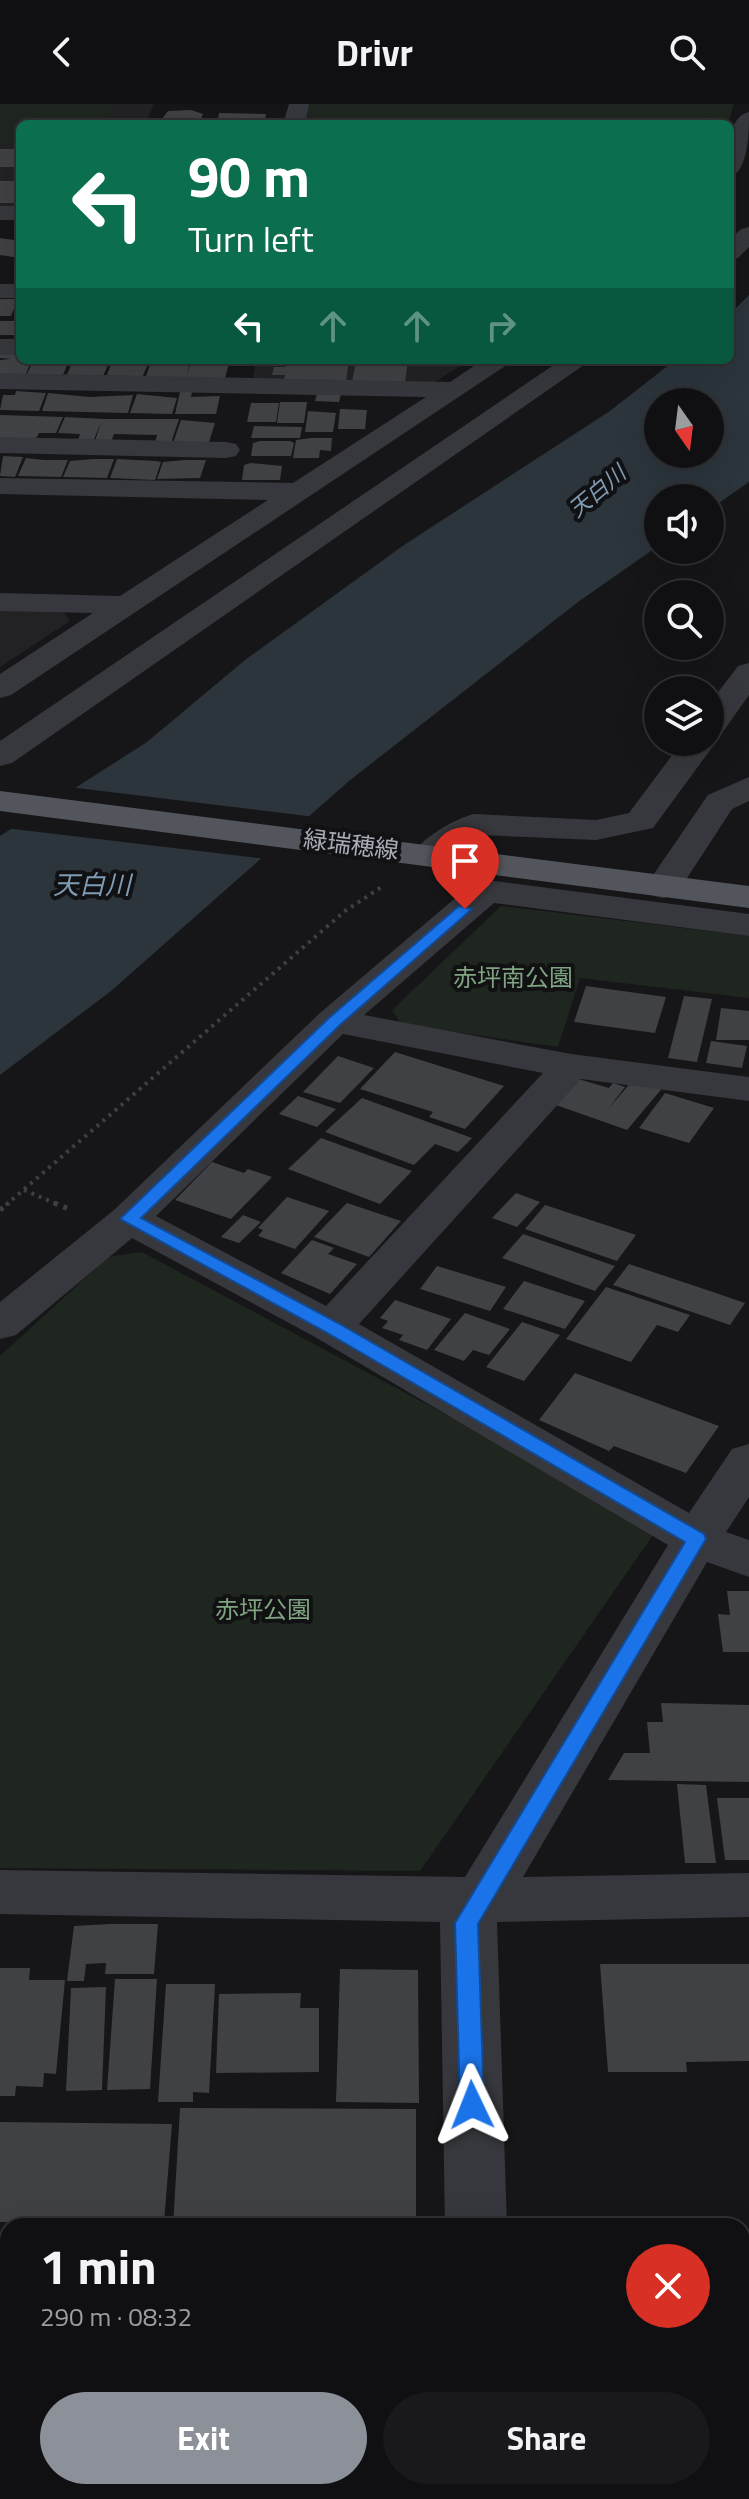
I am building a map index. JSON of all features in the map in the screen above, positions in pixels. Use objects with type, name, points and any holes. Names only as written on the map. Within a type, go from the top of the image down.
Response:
[{"type":"main road","name":"緑瑞穂線","points":[[0,801],[749,897]]},
{"type":"street","points":[[734,159],[749,118]]},
{"type":"street","points":[[734,249],[749,234]]},
{"type":"street","points":[[0,688],[122,605],[495,364]]},
{"type":"street","points":[[0,756],[572,364]]},
{"type":"street","points":[[0,381],[235,406]]},
{"type":"street","points":[[0,445],[235,406],[454,390]]},
{"type":"street","points":[[217,490],[235,406]]},
{"type":"street","points":[[0,486],[295,492]]},
{"type":"street","points":[[0,602],[122,605]]},
{"type":"street","points":[[724,707],[749,673]]},
{"type":"street","points":[[421,853],[474,824],[596,830],[641,821],[689,756]]},
{"type":"street","points":[[663,887],[720,802],[749,787]]},
{"type":"street","points":[[0,1325],[129,1219],[334,1021],[486,891],[749,925]]},
{"type":"street","points":[[334,1021],[571,1066],[749,1089]]},
{"type":"street","points":[[331,1327],[571,1066]]},
{"type":"street","points":[[129,1219],[331,1327],[696,1539],[749,1559]]},
{"type":"street","points":[[476,2218],[467,1923],[696,1539],[749,1460]]},
{"type":"street","points":[[0,1892],[482,1900],[749,1895]]},
{"type":"path","points":[[0,1210],[345,911],[421,853]]},
{"type":"shaded area","points":[[0,104],[154,104],[147,120],[16,120],[16,209],[0,209]]},
{"type":"shaded area","points":[[255,364],[464,364],[435,382],[264,382],[253,377]]},
{"type":"shaded area","points":[[0,608],[63,610],[70,621],[0,667]]},
{"type":"green space","points":[[0,104],[114,104],[107,120],[16,120],[16,145],[0,144]]},
{"type":"green space","points":[[308,104],[734,104],[729,120],[305,120]]},
{"type":"green space","name":"赤坪南公園","points":[[501,906],[749,936],[749,998],[580,978],[558,1047],[401,1024],[392,1010]]},
{"type":"green space","name":"赤坪公園","points":[[142,1252],[643,1520],[653,1535],[420,1871],[0,1868],[0,1356],[108,1257]]},
{"type":"water","name":"天白川","points":[[749,295],[749,482],[724,499],[724,484],[644,484],[644,556],[578,602],[349,781],[111,991],[0,1075],[0,836],[147,742],[245,660],[404,545],[610,411],[670,364],[734,364],[734,310]]},
{"type":"pier","points":[[69,787],[315,817],[267,859],[5,828]]},
{"type":"building","points":[[191,110],[203,114],[201,119],[162,119],[168,111]]},
{"type":"building","points":[[219,113],[266,114],[265,120],[218,119]]},
{"type":"building","points":[[0,149],[16,149],[16,167],[0,167]]},
{"type":"building","points":[[0,181],[16,181],[16,203],[0,203]]},
{"type":"building","points":[[0,238],[16,240],[16,257],[0,255]]},
{"type":"building","points":[[0,299],[16,299],[11,316],[0,316]]},
{"type":"building","points":[[0,321],[16,321],[16,335],[0,335]]},
{"type":"building","points":[[0,352],[16,353],[16,364],[30,364],[25,376],[0,375],[0,360],[11,359],[0,358]]},
{"type":"building","points":[[32,364],[68,364],[62,377],[26,376]]},
{"type":"building","points":[[71,364],[109,364],[102,378],[66,377]]},
{"type":"building","points":[[111,364],[148,364],[142,378],[106,377]]},
{"type":"building","points":[[150,364],[190,364],[187,376],[190,364],[229,364],[225,378],[145,379]]},
{"type":"building","points":[[286,364],[348,364],[346,382],[284,381],[285,375],[272,375],[274,367],[286,367]]},
{"type":"building","points":[[355,364],[407,364],[405,383],[352,382]]},
{"type":"building","points":[[16,391],[46,393],[39,411],[0,410],[3,395],[15,395]]},
{"type":"building","points":[[180,392],[192,392],[191,397],[220,396],[216,414],[175,414]]},
{"type":"building","points":[[48,393],[90,397],[133,395],[128,413],[42,411]]},
{"type":"building","points":[[137,394],[177,398],[172,414],[130,413]]},
{"type":"building","points":[[317,394],[341,394],[339,402],[315,401]]},
{"type":"building","points":[[280,402],[307,402],[304,423],[277,423]]},
{"type":"building","points":[[251,403],[279,403],[276,422],[247,422]]},
{"type":"building","points":[[340,409],[367,410],[365,429],[338,429]]},
{"type":"building","points":[[308,411],[336,413],[333,432],[305,432]]},
{"type":"building","points":[[0,415],[63,417],[56,433],[39,433],[35,440],[0,439]]},
{"type":"building","points":[[65,417],[179,419],[171,443],[155,442],[157,435],[114,434],[111,442],[95,441],[101,422],[93,442],[78,441],[80,434],[58,433]]},
{"type":"building","points":[[181,420],[215,423],[209,442],[173,443]]},
{"type":"building","points":[[254,426],[302,427],[300,438],[251,438]]},
{"type":"building","points":[[332,438],[331,451],[320,450],[319,458],[293,458],[296,440]]},
{"type":"building","points":[[290,441],[294,443],[291,456],[251,456],[253,443]]},
{"type":"building","points":[[3,456],[23,457],[15,477],[0,476]]},
{"type":"building","points":[[26,458],[68,460],[61,477],[18,476]]},
{"type":"building","points":[[114,459],[107,478],[63,477],[70,461]]},
{"type":"building","points":[[117,459],[161,462],[155,480],[110,478]]},
{"type":"building","points":[[206,460],[200,478],[157,479],[163,462]]},
{"type":"building","points":[[244,465],[282,466],[280,480],[242,480]]},
{"type":"building","points":[[586,986],[666,997],[655,1033],[574,1022]]},
{"type":"building","points":[[684,996],[712,999],[697,1062],[668,1058]]},
{"type":"building","points":[[721,1008],[749,1011],[749,1040],[716,1040]]},
{"type":"building","points":[[711,1041],[747,1046],[742,1068],[706,1063]]},
{"type":"building","points":[[395,1052],[504,1086],[465,1129],[429,1117],[433,1112],[360,1089]]},
{"type":"building","points":[[338,1056],[374,1068],[340,1103],[303,1092]]},
{"type":"building","points":[[578,1079],[609,1088],[613,1083],[625,1087],[608,1109],[634,1079],[665,1085],[627,1130],[556,1105]]},
{"type":"building","points":[[665,1093],[714,1108],[689,1143],[639,1128]]},
{"type":"building","points":[[298,1096],[336,1109],[317,1127],[279,1114]]},
{"type":"building","points":[[362,1098],[472,1138],[458,1152],[435,1144],[414,1165],[325,1132]]},
{"type":"building","points":[[321,1138],[412,1171],[380,1204],[288,1169]]},
{"type":"building","points":[[212,1162],[244,1173],[248,1169],[272,1177],[231,1219],[175,1200]]},
{"type":"building","points":[[516,1193],[540,1202],[517,1227],[492,1218]]},
{"type":"building","points":[[287,1197],[329,1211],[295,1249],[258,1236],[263,1230],[258,1228]]},
{"type":"building","points":[[347,1203],[401,1221],[369,1257],[314,1237]]},
{"type":"building","points":[[545,1205],[636,1235],[617,1261],[525,1229]]},
{"type":"building","points":[[243,1215],[261,1222],[239,1243],[221,1237]]},
{"type":"building","points":[[523,1234],[615,1266],[595,1291],[502,1258]]},
{"type":"building","points":[[312,1240],[334,1248],[328,1254],[357,1264],[330,1294],[281,1273]]},
{"type":"building","points":[[629,1264],[745,1303],[730,1325],[613,1285]]},
{"type":"building","points":[[437,1266],[506,1287],[490,1311],[420,1289]]},
{"type":"building","points":[[524,1281],[585,1301],[565,1329],[503,1309]]},
{"type":"building","points":[[606,1287],[690,1315],[678,1332],[657,1325],[631,1362],[566,1339]]},
{"type":"building","points":[[395,1300],[451,1319],[427,1350],[399,1340],[403,1335],[382,1328],[388,1321],[380,1318]]},
{"type":"building","points":[[465,1313],[510,1329],[489,1355],[473,1350],[464,1361],[434,1350]]},
{"type":"building","points":[[522,1322],[560,1335],[524,1381],[486,1367]]},
{"type":"building","points":[[575,1373],[719,1426],[686,1473],[614,1446],[609,1451],[539,1420]]},
{"type":"building","points":[[727,1591],[749,1591],[749,1652],[723,1652],[718,1614],[730,1615]]},
{"type":"building","points":[[661,1703],[749,1705],[749,1782],[608,1780],[624,1753],[650,1753],[647,1722],[663,1722]]},
{"type":"building","points":[[677,1784],[706,1785],[716,1863],[685,1863]]},
{"type":"building","points":[[717,1798],[749,1798],[749,1860],[725,1860]]},
{"type":"building","points":[[158,1924],[154,1974],[105,1974],[106,1963],[86,1964],[84,1981],[67,1981],[74,1926]]},
{"type":"building","points":[[600,1964],[749,1964],[749,2061],[686,2062],[687,2072],[608,2072]]},
{"type":"building","points":[[0,1968],[30,1968],[29,1980],[65,1980],[56,2074],[44,2073],[43,2087],[16,2086],[15,2096],[0,2096]]},
{"type":"building","points":[[340,1969],[418,1970],[419,2103],[336,2102]]},
{"type":"building","points":[[115,1979],[157,1979],[150,2089],[107,2090]]},
{"type":"building","points":[[166,1984],[215,1984],[209,2093],[193,2092],[193,2102],[158,2102]]},
{"type":"building","points":[[106,1987],[102,2090],[66,2091],[71,1988]]},
{"type":"building","points":[[301,1993],[300,2008],[319,2008],[319,2072],[216,2073],[219,1994]]},
{"type":"building","points":[[180,2108],[416,2109],[416,2218],[173,2218]]},
{"type":"building","points":[[0,2122],[172,2124],[164,2218],[0,2218]]},
{"type":"route","points":[[465,909],[334,1021],[129,1219],[331,1327],[696,1539],[467,1923],[472,2105]]}]
